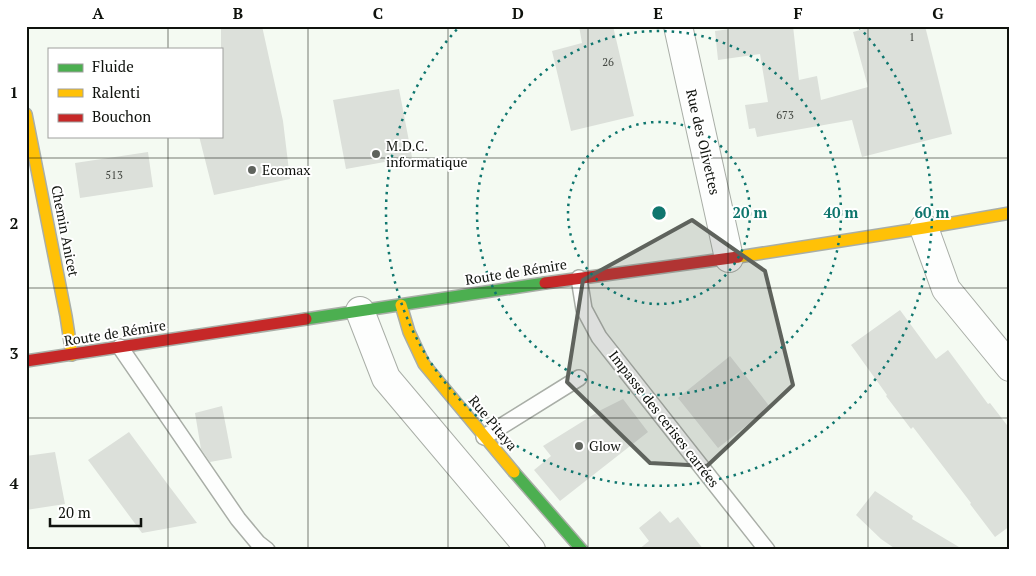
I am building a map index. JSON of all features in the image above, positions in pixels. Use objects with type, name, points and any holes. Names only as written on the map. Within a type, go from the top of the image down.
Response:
[{"type":"main road","name":"Chemin Anicet","points":[[26,114],[72,355]]},
{"type":"main road","name":"Route de Rémire","points":[[26,362],[401,304],[729,258],[1010,213]]},
{"type":"main road","name":"Rue Pitaya","points":[[401,304],[408,332],[424,364],[484,437],[582,550]]},
{"type":"street","name":"Rue des Olivettes","points":[[678,26],[729,258]]},
{"type":"street","points":[[924,228],[946,288],[1010,367]]},
{"type":"street","points":[[360,311],[386,378],[531,550]]},
{"type":"lane","name":"Impasse des cerises carrées","points":[[579,278],[584,309],[599,337],[767,550]]},
{"type":"lane","points":[[120,347],[238,519],[267,550]]},
{"type":"lane","points":[[484,437],[579,378]]},
{"type":"highlighted area","points":[[692,220],[765,271],[793,385],[707,466],[650,463],[567,382],[583,280]]},
{"type":"building","points":[[221,26],[262,26],[283,121],[290,179],[214,195],[200,138],[222,138]]},
{"type":"building","points":[[579,26],[613,26],[634,116],[571,131],[552,51],[582,43]]},
{"type":"building","points":[[752,26],[793,26],[799,80],[817,76],[821,100],[868,87],[853,32],[875,26],[925,26],[952,134],[862,157],[852,120],[757,137],[755,128],[749,129],[745,105],[768,102],[760,54],[718,60],[715,31]]},
{"type":"building","points":[[399,89],[412,157],[346,169],[333,100]]},
{"type":"building","points":[[148,152],[153,187],[80,198],[75,163]]},
{"type":"building","points":[[900,310],[936,359],[948,350],[988,404],[990,403],[1010,429],[1010,526],[995,537],[913,427],[911,429],[886,396],[851,345]]},
{"type":"building","points":[[730,356],[770,407],[718,448],[678,398]]},
{"type":"building","points":[[623,399],[648,432],[560,501],[534,470],[551,456],[543,446],[601,410]]},
{"type":"building","points":[[222,406],[232,458],[210,462],[201,449],[195,413]]},
{"type":"building","points":[[129,432],[197,523],[142,533],[88,460]]},
{"type":"building","points":[[55,452],[65,504],[26,510],[26,456]]},
{"type":"building","points":[[875,491],[913,516],[912,519],[964,550],[897,550],[881,539],[856,515]]},
{"type":"building","points":[[660,511],[670,523],[678,517],[704,550],[638,550],[649,541],[639,528]]},
{"type":"traffic: fast","points":[[306,319],[545,283]]},
{"type":"traffic: fast","points":[[514,472],[582,550]]},
{"type":"traffic: slow","points":[[26,114],[72,355]]},
{"type":"traffic: slow","points":[[738,257],[1010,213]]},
{"type":"traffic: slow","points":[[401,305],[409,332],[424,364],[514,472]]},
{"type":"traffic: jam","points":[[545,283],[738,257]]},
{"type":"traffic: jam","points":[[26,361],[306,319]]},
{"type":"place","name":"M.D.C. informatique","points":[[376,154]]},
{"type":"place","name":"Ecomax","points":[[252,170]]},
{"type":"place","name":"Glow","points":[[579,446]]}]
